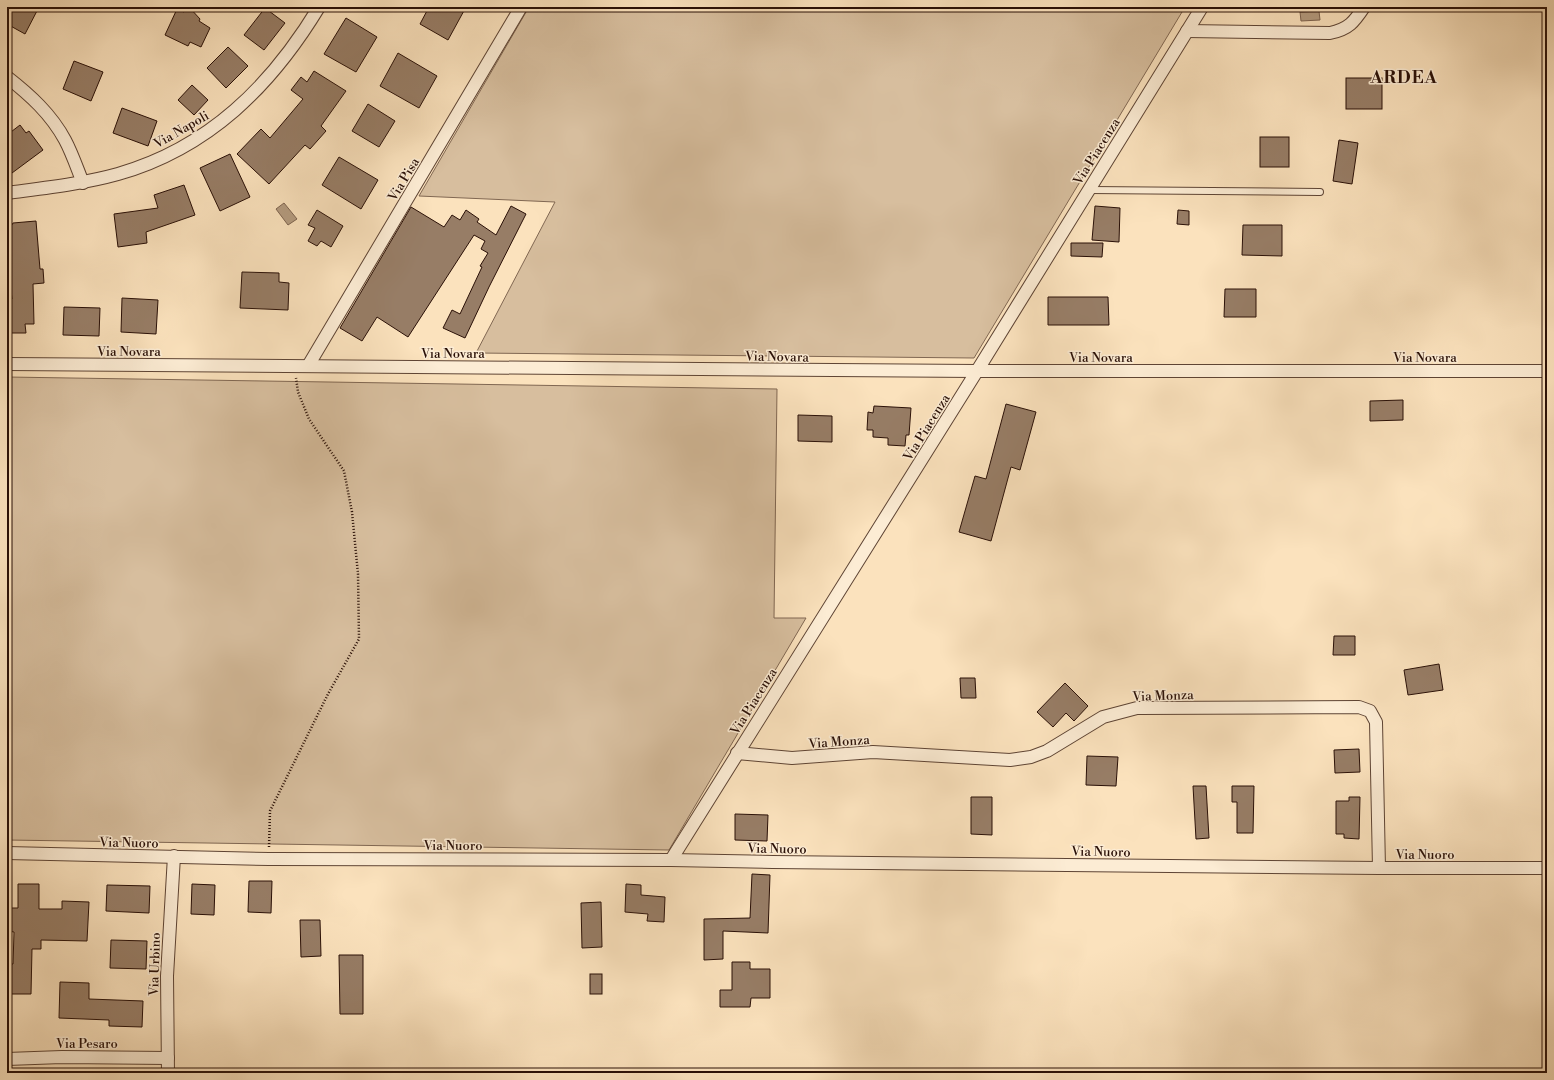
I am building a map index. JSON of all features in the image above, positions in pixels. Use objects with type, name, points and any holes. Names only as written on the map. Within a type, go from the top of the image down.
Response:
[{"type":"street","name":"Via Napoli","points":[[7,193],[82,182],[118,174],[153,161],[190,143],[221,123],[264,83],[299,37],[319,7]]},
{"type":"street","name":"Via Pisa","points":[[308,366],[521,7]]},
{"type":"street","name":"Via Piacenza","points":[[671,860],[977,371],[1202,7]]},
{"type":"street","points":[[1187,32],[1330,33],[1344,29],[1350,25],[1364,7]]},
{"type":"street","points":[[7,77],[33,98],[56,126],[68,146],[82,182]]},
{"type":"street","name":"Via Novara","points":[[7,364],[977,371],[1547,371]]},
{"type":"street","name":"Via Monza","points":[[737,753],[792,758],[873,752],[1010,760],[1031,757],[1047,751],[1103,717],[1136,708],[1359,707],[1370,711],[1376,722],[1379,868]]},
{"type":"street","name":"Via Nuoro","points":[[7,853],[269,859],[671,860],[1379,868],[1547,868]]},
{"type":"street","name":"Via Urbino","points":[[168,1073],[166,976],[174,856]]},
{"type":"street","name":"Via Pesaro","points":[[7,1059],[81,1056],[168,1058]]},
{"type":"lane","points":[[1089,190],[1320,192]]},
{"type":"path","points":[[269,859],[270,811],[328,694],[359,639],[358,574],[352,512],[344,470],[309,418],[298,392],[294,366]]},
{"type":"shaded area","points":[[529,7],[1185,7],[974,358],[476,353],[555,202],[419,196]]},
{"type":"shaded area","points":[[1319,11],[1320,20],[1301,21],[1300,12]]},
{"type":"shaded area","points":[[284,203],[297,219],[288,225],[276,209]]},
{"type":"shaded area","points":[[7,377],[777,389],[774,618],[806,618],[669,850],[7,840]]},
{"type":"building","points":[[7,7],[39,7],[25,34],[7,24]]},
{"type":"building","points":[[186,7],[189,7],[200,19],[199,21],[210,28],[201,47],[190,42],[188,46],[165,35],[177,9],[184,12]]},
{"type":"building","points":[[429,7],[466,7],[448,40],[420,24]]},
{"type":"building","points":[[265,8],[285,23],[264,50],[244,35]]},
{"type":"building","points":[[346,18],[377,37],[356,72],[324,54]]},
{"type":"building","points":[[228,47],[248,66],[226,88],[207,68]]},
{"type":"building","points":[[398,53],[437,76],[419,108],[380,86]]},
{"type":"building","points":[[74,61],[103,72],[91,101],[63,89]]},
{"type":"building","points":[[314,71],[346,91],[321,126],[326,131],[310,149],[305,145],[269,184],[237,154],[261,129],[270,138],[303,99],[291,90],[301,77],[307,82]]},
{"type":"building","points":[[1346,78],[1382,78],[1382,109],[1346,109]]},
{"type":"building","points":[[192,85],[208,100],[194,115],[178,100]]},
{"type":"building","points":[[368,104],[395,121],[379,147],[352,131]]},
{"type":"building","points":[[122,108],[157,121],[148,146],[113,133]]},
{"type":"building","points":[[20,125],[26,133],[29,131],[43,150],[12,173],[7,167],[7,135]]},
{"type":"building","points":[[1260,137],[1289,137],[1289,167],[1260,167]]},
{"type":"building","points":[[1339,140],[1358,143],[1352,184],[1333,181]]},
{"type":"building","points":[[230,154],[250,197],[220,211],[200,168]]},
{"type":"building","points":[[339,157],[378,180],[361,209],[322,185]]},
{"type":"building","points":[[184,185],[195,215],[146,232],[147,243],[118,247],[114,214],[158,208],[154,195]]},
{"type":"building","points":[[511,206],[526,214],[465,338],[443,328],[452,310],[460,314],[482,267],[480,266],[488,253],[481,249],[485,241],[474,235],[408,337],[377,317],[362,341],[340,328],[411,207],[444,227],[452,215],[460,220],[466,210],[479,219],[477,222],[496,235]]},
{"type":"building","points":[[1095,206],[1120,208],[1119,242],[1092,240]]},
{"type":"building","points":[[317,210],[343,226],[331,247],[321,241],[317,246],[308,241],[315,228],[308,225]]},
{"type":"building","points":[[1178,210],[1189,211],[1189,225],[1177,224]]},
{"type":"building","points":[[36,221],[40,269],[43,269],[44,283],[33,284],[34,324],[25,324],[26,333],[7,333],[7,299],[12,299],[7,254],[7,233],[13,223]]},
{"type":"building","points":[[1243,225],[1282,225],[1282,256],[1242,255]]},
{"type":"building","points":[[1071,243],[1103,243],[1102,257],[1071,256]]},
{"type":"building","points":[[242,272],[279,273],[279,282],[289,283],[288,310],[240,308]]},
{"type":"building","points":[[1225,289],[1256,289],[1256,317],[1224,317]]},
{"type":"building","points":[[1048,297],[1108,297],[1109,325],[1048,325]]},
{"type":"building","points":[[122,298],[158,300],[156,334],[121,332]]},
{"type":"building","points":[[64,307],[100,308],[99,336],[63,335]]},
{"type":"building","points":[[1403,400],[1403,420],[1370,421],[1370,401]]},
{"type":"building","points":[[1006,404],[1036,412],[1020,470],[1011,467],[991,541],[959,532],[975,476],[986,479]]},
{"type":"building","points":[[874,406],[911,408],[909,435],[906,435],[905,446],[888,445],[888,438],[873,437],[873,430],[867,430],[868,412],[873,413]]},
{"type":"building","points":[[798,415],[832,416],[832,442],[798,441]]},
{"type":"building","points":[[1334,636],[1355,636],[1355,655],[1333,655]]},
{"type":"building","points":[[1439,664],[1443,690],[1408,695],[1404,670]]},
{"type":"building","points":[[960,678],[975,678],[976,698],[961,698]]},
{"type":"building","points":[[1065,683],[1088,706],[1074,721],[1066,713],[1053,727],[1037,712]]},
{"type":"building","points":[[1359,749],[1360,772],[1335,773],[1334,750]]},
{"type":"building","points":[[1087,756],[1118,757],[1116,786],[1086,785]]},
{"type":"building","points":[[1193,786],[1206,786],[1209,838],[1196,839]]},
{"type":"building","points":[[1232,786],[1254,786],[1253,833],[1237,833],[1237,802],[1232,802]]},
{"type":"building","points":[[971,797],[992,797],[992,835],[971,834]]},
{"type":"building","points":[[1349,797],[1360,797],[1359,839],[1344,838],[1344,834],[1336,834],[1336,801],[1349,801]]},
{"type":"building","points":[[735,814],[768,815],[767,841],[735,840]]},
{"type":"building","points":[[752,874],[770,875],[768,933],[723,931],[723,959],[704,960],[704,919],[750,918]]},
{"type":"building","points":[[249,881],[272,881],[271,913],[248,912]]},
{"type":"building","points":[[18,884],[39,884],[39,909],[62,909],[62,901],[89,902],[87,941],[41,940],[41,949],[32,949],[31,994],[7,994],[7,964],[13,964],[14,932],[8,931],[9,908],[18,908]]},
{"type":"building","points":[[192,884],[215,885],[214,915],[191,914]]},
{"type":"building","points":[[626,884],[641,885],[641,895],[665,897],[664,922],[647,921],[648,914],[625,912]]},
{"type":"building","points":[[107,885],[150,886],[149,913],[106,911]]},
{"type":"building","points":[[601,902],[602,947],[582,948],[581,903]]},
{"type":"building","points":[[300,920],[320,920],[321,956],[301,957]]},
{"type":"building","points":[[111,940],[147,941],[146,969],[110,968]]},
{"type":"building","points":[[339,955],[363,955],[363,1014],[340,1014]]},
{"type":"building","points":[[732,962],[750,962],[750,969],[770,969],[770,998],[751,998],[750,1007],[720,1007],[720,990],[732,990]]},
{"type":"building","points":[[590,974],[602,974],[602,994],[590,994]]},
{"type":"building","points":[[60,982],[89,983],[89,999],[143,1001],[142,1027],[109,1026],[109,1020],[59,1018]]},
{"type":"district","name":"ARDEA","points":[[1404,77]]}]
